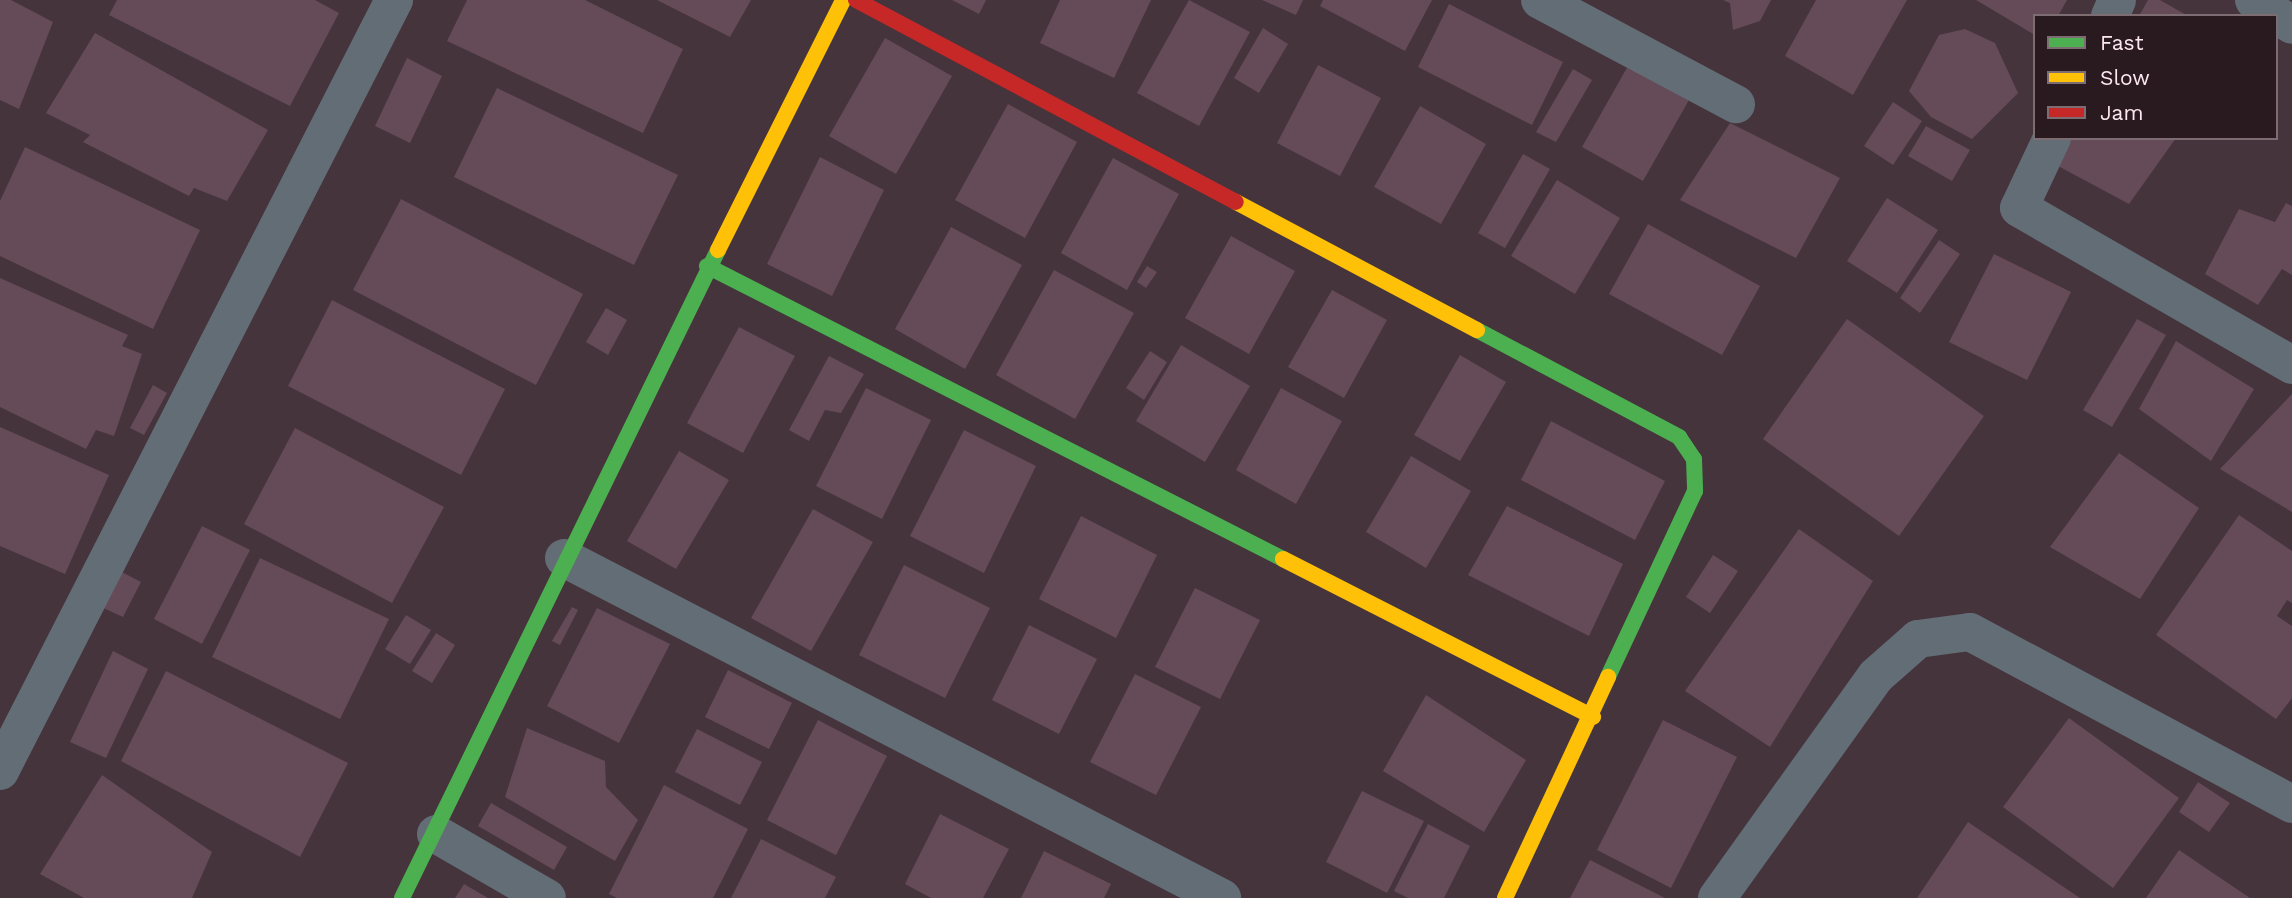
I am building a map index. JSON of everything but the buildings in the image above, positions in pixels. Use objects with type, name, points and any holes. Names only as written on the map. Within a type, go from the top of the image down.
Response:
[{"type":"street","points":[[0,771],[394,0]]},
{"type":"street","points":[[402,898],[436,834],[564,558],[707,266],[843,0]]},
{"type":"street","points":[[856,0],[1679,437],[1694,459],[1695,491],[1593,717],[1505,898]]},
{"type":"street","points":[[1540,0],[1736,104]]},
{"type":"street","points":[[2254,0],[2275,14]]},
{"type":"street","points":[[2051,140],[2019,208],[2292,365]]},
{"type":"street","points":[[707,266],[1593,717]]},
{"type":"street","points":[[564,558],[1222,898]]},
{"type":"street","points":[[1717,898],[1876,676],[1918,639],[1970,632],[2292,804]]},
{"type":"street","points":[[436,834],[547,898]]},
{"type":"traffic: fast","points":[[402,898],[718,250]]},
{"type":"traffic: fast","points":[[707,266],[1283,559]]},
{"type":"traffic: fast","points":[[1477,330],[1679,437],[1694,459],[1695,491],[1608,677]]},
{"type":"traffic: slow","points":[[718,250],[843,0]]},
{"type":"traffic: slow","points":[[1236,202],[1477,330]]},
{"type":"traffic: slow","points":[[1283,559],[1593,717]]},
{"type":"traffic: slow","points":[[1505,898],[1608,677]]},
{"type":"traffic: jam","points":[[856,0],[1236,202]]}]
